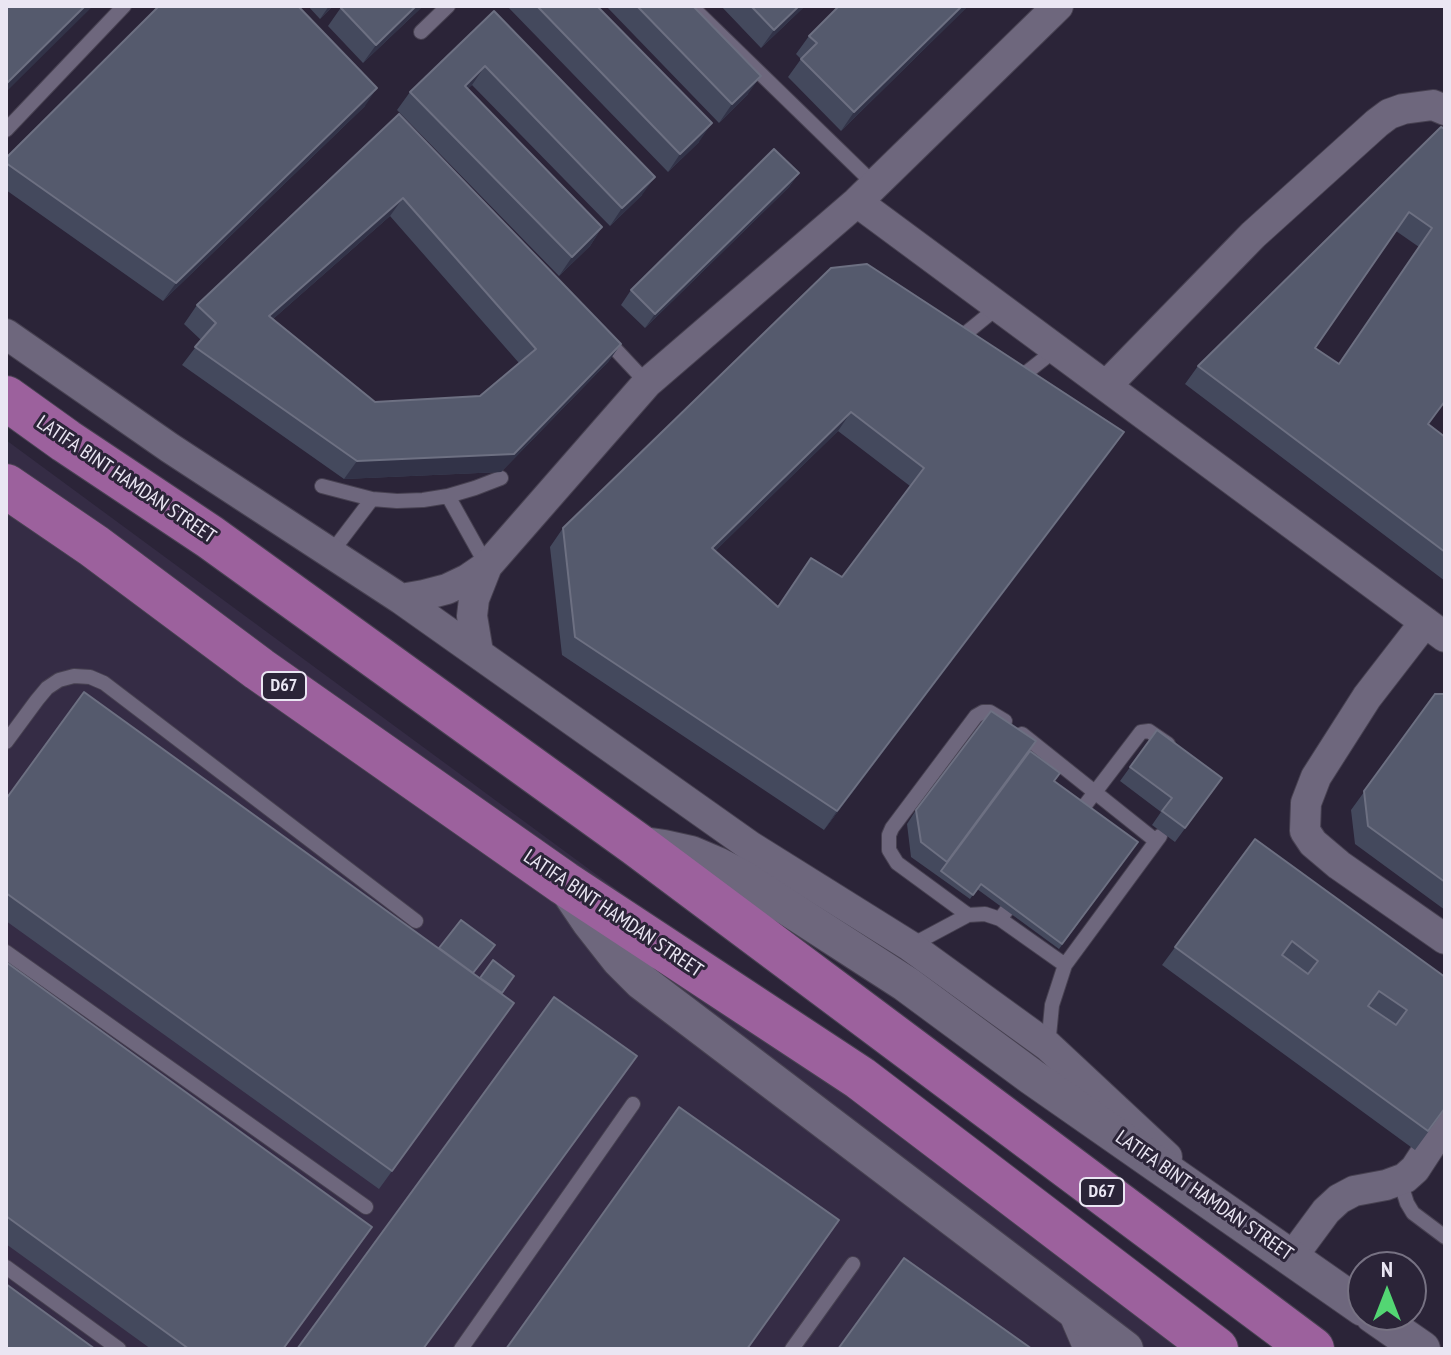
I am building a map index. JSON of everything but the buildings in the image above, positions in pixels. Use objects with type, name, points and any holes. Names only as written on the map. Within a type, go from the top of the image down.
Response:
[{"type":"main road","name":"LATIFA BINT HAMDAN STREET","points":[[6,398],[210,537],[636,844],[1312,1349]]},
{"type":"main road","name":"LATIFA BINT HAMDAN STREET","points":[[6,486],[94,546],[259,669],[564,883],[860,1078],[1216,1349]]},
{"type":"street","points":[[401,599],[447,589],[487,566],[647,383],[866,193],[1058,6]]},
{"type":"street","points":[[1106,386],[1253,235],[1377,123],[1403,109],[1441,102]]},
{"type":"street","points":[[866,193],[998,307],[1435,630],[1367,697],[1316,777],[1306,803],[1305,831],[1313,843],[1339,865],[1445,939]]},
{"type":"street","points":[[6,334],[170,448],[478,652],[725,829],[910,946],[1048,1046],[1163,1152],[1173,1173]]},
{"type":"street","points":[[478,652],[472,616],[487,566]]},
{"type":"street","name":"LATIFA BINT HAMDAN STREET","points":[[636,844],[691,854],[742,878],[906,984],[1032,1077],[1347,1297]]},
{"type":"street","points":[[564,883],[619,959],[642,982],[1125,1349]]},
{"type":"street","points":[[1292,1257],[1326,1211],[1339,1199],[1354,1191],[1400,1181],[1415,1169],[1445,1123]]},
{"type":"street","points":[[1071,1307],[1089,1349]]},
{"type":"street","points":[[1396,1331],[1422,1349]]},
{"type":"lane","points":[[6,130],[124,6]]},
{"type":"lane","points":[[421,32],[448,6]]},
{"type":"lane","points":[[691,6],[866,193]]},
{"type":"lane","points":[[937,355],[998,307]]},
{"type":"lane","points":[[599,331],[647,383]]},
{"type":"lane","points":[[1011,385],[1055,350]]},
{"type":"lane","points":[[322,486],[372,499],[410,500],[448,496],[501,478]]},
{"type":"lane","points":[[448,496],[487,566]]},
{"type":"lane","points":[[331,553],[372,499]]},
{"type":"lane","points":[[6,742],[47,688],[59,680],[74,676],[90,677],[104,683],[416,921]]},
{"type":"lane","points":[[968,915],[897,863],[888,843],[892,828],[976,716],[987,712],[997,715],[1095,792],[1159,837],[1065,965],[1052,1005],[1048,1046]]},
{"type":"lane","points":[[1066,830],[1143,731],[1151,732],[1174,749]]},
{"type":"lane","points":[[1000,919],[1029,881]]},
{"type":"lane","points":[[910,946],[968,915],[985,914],[1000,919],[1065,965]]},
{"type":"lane","points":[[6,952],[366,1207]]},
{"type":"lane","points":[[461,1349],[633,1104]]},
{"type":"lane","points":[[1400,1181],[1413,1213],[1445,1237]]},
{"type":"lane","points":[[792,1349],[853,1264]]},
{"type":"lane","points":[[6,1267],[119,1349]]},
{"type":"shaded area","points":[[6,440],[1241,1349],[6,1349]]}]
